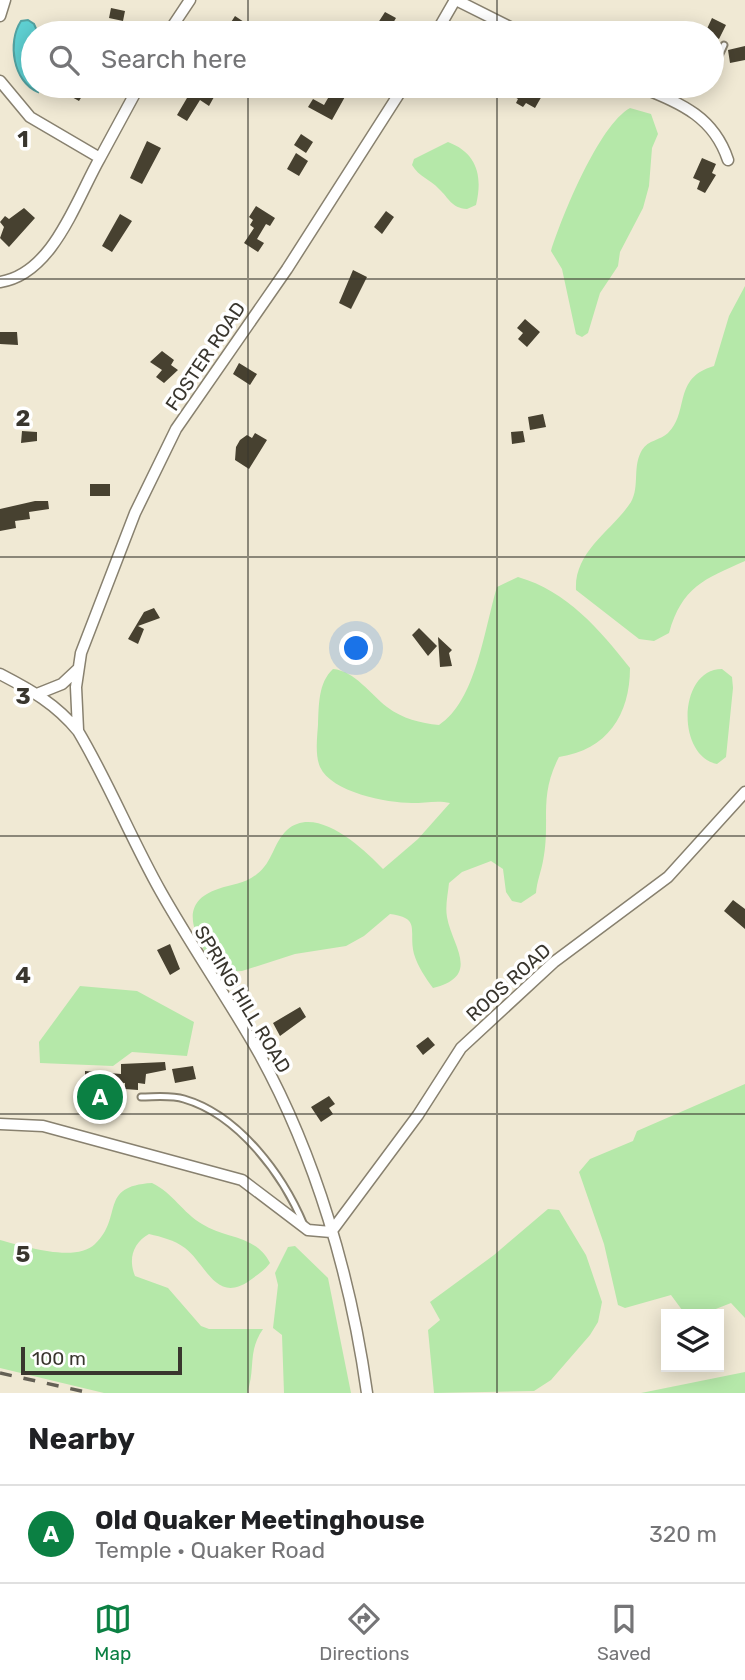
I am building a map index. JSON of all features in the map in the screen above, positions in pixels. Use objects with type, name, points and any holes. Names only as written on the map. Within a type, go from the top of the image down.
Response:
[{"type":"street","points":[[0,16],[5,0]]},
{"type":"street","points":[[176,21],[190,0]]},
{"type":"street","points":[[443,21],[455,0],[498,21]]},
{"type":"street","points":[[0,81],[30,117],[100,158]]},
{"type":"street","points":[[0,282],[32,270],[48,254],[132,98]]},
{"type":"street","name":"FOSTER ROAD","points":[[78,731],[75,705],[78,669],[135,513],[176,429],[287,269],[396,98]]},
{"type":"street","points":[[666,98],[702,117],[716,132],[728,160]]},
{"type":"street","points":[[37,694],[62,684],[78,669]]},
{"type":"street","name":"SPRING HILL ROAD","points":[[0,674],[37,694],[62,712],[78,731],[117,802],[157,885],[260,1055],[287,1112],[331,1232],[357,1332],[367,1393]]},
{"type":"street","name":"ROOS ROAD","points":[[331,1232],[418,1115],[461,1048],[554,962],[667,877],[745,792]]},
{"type":"street","points":[[0,1124],[43,1126],[242,1180],[305,1228],[331,1232]]},
{"type":"lane","points":[[141,1097],[181,1098],[206,1108],[230,1125],[283,1183],[305,1228]]},
{"type":"green space","points":[[630,108],[651,114],[658,134],[652,148],[649,186],[643,208],[620,252],[618,266],[600,293],[588,333],[582,337],[576,334],[562,269],[551,251],[594,151],[618,118]]},
{"type":"green space","points":[[448,142],[466,152],[476,167],[479,184],[476,205],[467,209],[454,205],[412,165],[414,159]]},
{"type":"green space","points":[[745,286],[745,561],[696,586],[674,617],[669,633],[654,641],[639,639],[576,590],[577,576],[581,564],[596,542],[631,502],[635,490],[637,463],[642,450],[668,433],[675,425],[692,379],[701,371],[714,366],[729,316]]},
{"type":"green space","points":[[518,577],[552,592],[581,613],[630,668],[626,701],[612,728],[590,747],[559,757],[553,771],[547,797],[545,847],[536,893],[521,903],[512,901],[506,892],[503,869],[491,861],[462,872],[449,883],[447,917],[458,949],[460,968],[457,976],[448,983],[433,988],[416,959],[410,922],[390,914],[364,936],[346,946],[295,954],[242,971],[217,972],[194,926],[196,905],[204,896],[257,874],[287,830],[299,823],[325,825],[364,850],[383,869],[418,839],[450,803],[412,803],[375,798],[347,789],[326,776],[318,762],[317,746],[320,695],[328,675],[333,669],[348,674],[399,715],[439,725],[452,714],[470,682],[497,587]]},
{"type":"green space","points":[[722,669],[732,677],[733,688],[726,757],[717,764],[704,758],[694,746],[688,714],[690,697],[697,683],[707,673]]},
{"type":"green space","points":[[80,986],[137,991],[194,1022],[187,1056],[132,1052],[113,1066],[40,1063],[39,1042]]},
{"type":"green space","points":[[745,1084],[745,1318],[731,1303],[716,1309],[681,1309],[671,1295],[625,1308],[618,1305],[604,1244],[579,1172],[590,1159],[633,1141],[637,1131]]},
{"type":"green space","points":[[152,1183],[211,1229],[257,1247],[270,1263],[249,1281],[238,1287],[228,1288],[212,1279],[192,1255],[177,1243],[149,1234],[139,1242],[133,1252],[135,1276],[168,1288],[201,1326],[209,1329],[263,1329],[253,1353],[247,1393],[104,1393],[0,1368],[0,1240],[63,1253],[86,1250],[104,1234],[118,1196],[135,1185]]},
{"type":"green space","points":[[548,1209],[559,1210],[586,1255],[602,1302],[598,1322],[590,1335],[551,1380],[534,1391],[434,1393],[428,1330],[440,1320],[430,1302],[494,1255]]},
{"type":"green space","points":[[295,1246],[328,1278],[351,1393],[284,1393],[282,1335],[273,1328],[278,1285],[275,1273],[288,1247]]},
{"type":"green space","points":[[745,1372],[745,1393],[641,1393]]},
{"type":"water","points":[[21,21],[21,76],[14,50]]},
{"type":"building","points":[[111,8],[125,11],[123,21],[109,18]]},
{"type":"building","points":[[385,12],[396,18],[394,21],[379,21]]},
{"type":"building","points":[[745,46],[745,60],[730,63],[728,50]]},
{"type":"building","points":[[187,98],[213,98],[209,106],[200,100],[187,121],[177,115]]},
{"type":"building","points":[[328,98],[344,98],[332,120],[308,107],[313,99],[324,105]]},
{"type":"building","points":[[541,98],[535,108],[526,103],[523,107],[516,103],[518,99]]},
{"type":"building","points":[[301,134],[313,142],[306,153],[294,145]]},
{"type":"building","points":[[147,141],[161,148],[142,184],[130,178]]},
{"type":"building","points":[[296,153],[308,161],[299,176],[287,169]]},
{"type":"building","points":[[702,158],[716,164],[712,173],[716,175],[705,193],[697,189],[700,181],[693,178]]},
{"type":"building","points":[[256,206],[275,218],[270,226],[266,224],[257,239],[264,243],[258,252],[244,243],[254,228],[250,225],[253,220],[249,217]]},
{"type":"building","points":[[24,208],[35,218],[9,247],[0,238],[4,227],[0,222],[5,216],[9,219]]},
{"type":"building","points":[[386,211],[394,217],[382,234],[374,227]]},
{"type":"building","points":[[120,214],[132,221],[112,252],[102,246]]},
{"type":"building","points":[[353,270],[367,277],[351,309],[339,303]]},
{"type":"building","points":[[525,319],[540,332],[527,347],[518,339],[523,333],[517,328]]},
{"type":"building","points":[[0,332],[17,332],[18,345],[0,344]]},
{"type":"building","points":[[162,351],[174,360],[171,365],[178,370],[164,383],[156,377],[162,370],[150,362]]},
{"type":"building","points":[[239,363],[257,374],[250,385],[233,374]]},
{"type":"building","points":[[543,414],[546,427],[530,430],[528,417]]},
{"type":"building","points":[[22,431],[37,432],[37,441],[21,443]]},
{"type":"building","points":[[523,431],[525,442],[512,444],[511,432]]},
{"type":"building","points":[[255,433],[267,440],[249,469],[235,460],[236,447],[240,440],[247,435],[252,438]]},
{"type":"building","points":[[90,484],[110,484],[110,496],[90,496]]},
{"type":"building","points":[[35,501],[48,501],[49,509],[29,512],[30,519],[15,521],[16,528],[0,531],[0,509]]},
{"type":"building","points":[[154,608],[160,618],[138,626],[144,629],[138,644],[128,639],[144,612]]},
{"type":"building","points":[[419,628],[437,646],[428,656],[412,635]]},
{"type":"building","points":[[438,637],[452,650],[449,653],[452,666],[440,667]]},
{"type":"building","points":[[733,900],[745,909],[745,929],[724,911]]},
{"type":"building","points":[[170,944],[180,969],[170,975],[157,950]]},
{"type":"building","points":[[300,1007],[306,1017],[280,1036],[273,1023]]},
{"type":"building","points":[[428,1037],[435,1045],[423,1055],[416,1046]]},
{"type":"building","points":[[165,1062],[166,1070],[146,1074],[145,1084],[138,1083],[138,1090],[125,1089],[125,1083],[85,1080],[85,1071],[121,1074],[121,1064]]},
{"type":"building","points":[[193,1066],[196,1079],[175,1083],[172,1069]]},
{"type":"building","points":[[329,1096],[335,1104],[329,1108],[333,1114],[321,1122],[311,1107]]},
{"type":"railway","points":[[0,1373],[90,1393]]},
{"type":"place","name":"Old Quaker Meetinghouse","points":[[100,1097]]}]
